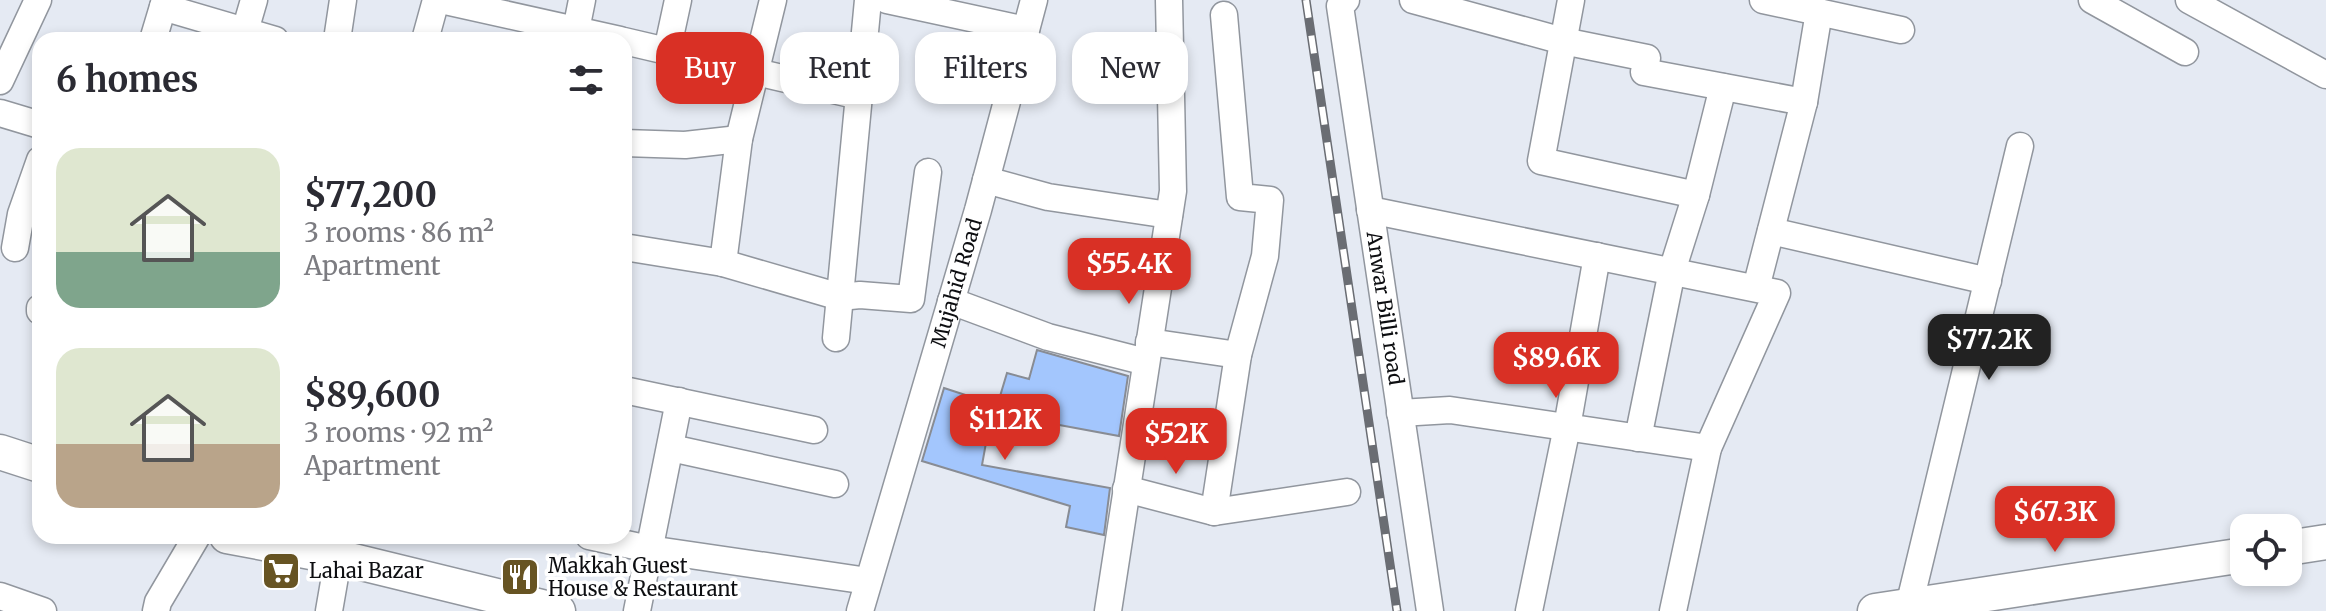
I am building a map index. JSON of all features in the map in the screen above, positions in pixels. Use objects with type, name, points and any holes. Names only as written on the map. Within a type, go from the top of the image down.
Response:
[{"type":"main road","points":[[0,452],[32,462]]},
{"type":"main road","points":[[2302,546],[2326,542]]},
{"type":"main road","points":[[317,544],[340,546],[558,611]]},
{"type":"main road","points":[[1875,611],[2230,557]]},
{"type":"street","points":[[0,81],[38,0]]},
{"type":"street","points":[[245,31],[254,0]]},
{"type":"street","points":[[338,32],[343,0]]},
{"type":"street","points":[[428,32],[439,0],[562,32]]},
{"type":"street","points":[[575,32],[582,0]]},
{"type":"street","points":[[671,32],[678,0]]},
{"type":"street","points":[[764,35],[773,0]]},
{"type":"street","points":[[865,32],[868,0]]},
{"type":"street","points":[[887,0],[1026,30]]},
{"type":"street","name":"Mujahid Road","points":[[860,611],[986,180],[1034,0]]},
{"type":"street","points":[[1108,611],[1173,191],[1169,0]]},
{"type":"street","points":[[1413,0],[1563,41],[1647,58],[1644,72],[1804,102]]},
{"type":"street","points":[[1571,0],[1541,161],[1696,195]]},
{"type":"street","points":[[1763,0],[1901,30]]},
{"type":"street","points":[[2092,0],[2185,52]]},
{"type":"street","points":[[2189,0],[2326,75]]},
{"type":"street","name":"Anwar Billi road","points":[[1343,3],[1370,210],[1430,611]]},
{"type":"street","points":[[155,32],[164,4],[248,32]]},
{"type":"street","points":[[1756,288],[1804,102],[1819,12]]},
{"type":"street","points":[[1214,512],[1238,355],[1265,256],[1270,200],[1240,197],[1224,15]]},
{"type":"street","points":[[632,43],[656,48]]},
{"type":"street","points":[[1638,438],[1672,271],[1696,195],[1723,87]]},
{"type":"street","points":[[723,263],[739,139],[747,104]]},
{"type":"street","points":[[836,338],[858,104]]},
{"type":"street","points":[[0,113],[32,123]]},
{"type":"street","points":[[632,143],[685,145],[739,139]]},
{"type":"street","points":[[1909,606],[2020,146]]},
{"type":"street","points":[[632,248],[723,263],[840,297],[860,295],[911,299],[928,172]]},
{"type":"street","points":[[986,180],[1048,197],[1169,215]]},
{"type":"street","points":[[18,249],[21,214],[32,183]]},
{"type":"street","points":[[1370,210],[1777,293],[1708,448],[1673,611]]},
{"type":"street","points":[[1771,231],[1988,281]]},
{"type":"street","points":[[1529,611],[1567,427],[1597,256]]},
{"type":"street","points":[[951,301],[1048,337],[1147,352],[1238,355]]},
{"type":"street","points":[[632,392],[814,430]]},
{"type":"street","points":[[637,611],[679,401]]},
{"type":"street","points":[[1400,413],[1450,410],[1708,448]]},
{"type":"street","points":[[671,448],[835,484]]},
{"type":"street","points":[[1126,489],[1214,512],[1347,492]]},
{"type":"street","points":[[156,611],[158,602],[192,544]]},
{"type":"street","points":[[627,544],[868,581]]},
{"type":"street","points":[[329,611],[340,546]]},
{"type":"street","points":[[0,596],[43,611]]},
{"type":"building","points":[[1037,350],[1128,376],[1119,436],[995,413],[1007,373],[1029,379]]},
{"type":"building","points":[[944,388],[993,404],[982,465],[1110,488],[1104,535],[1066,527],[1070,506],[922,461]]},
{"type":"railway","points":[[1306,0],[1397,611]]},
{"type":"place","name":"Lahai Bazar","points":[[281,571]]},
{"type":"place","name":"Makkah Guest House & Restaurant","points":[[520,577]]}]
